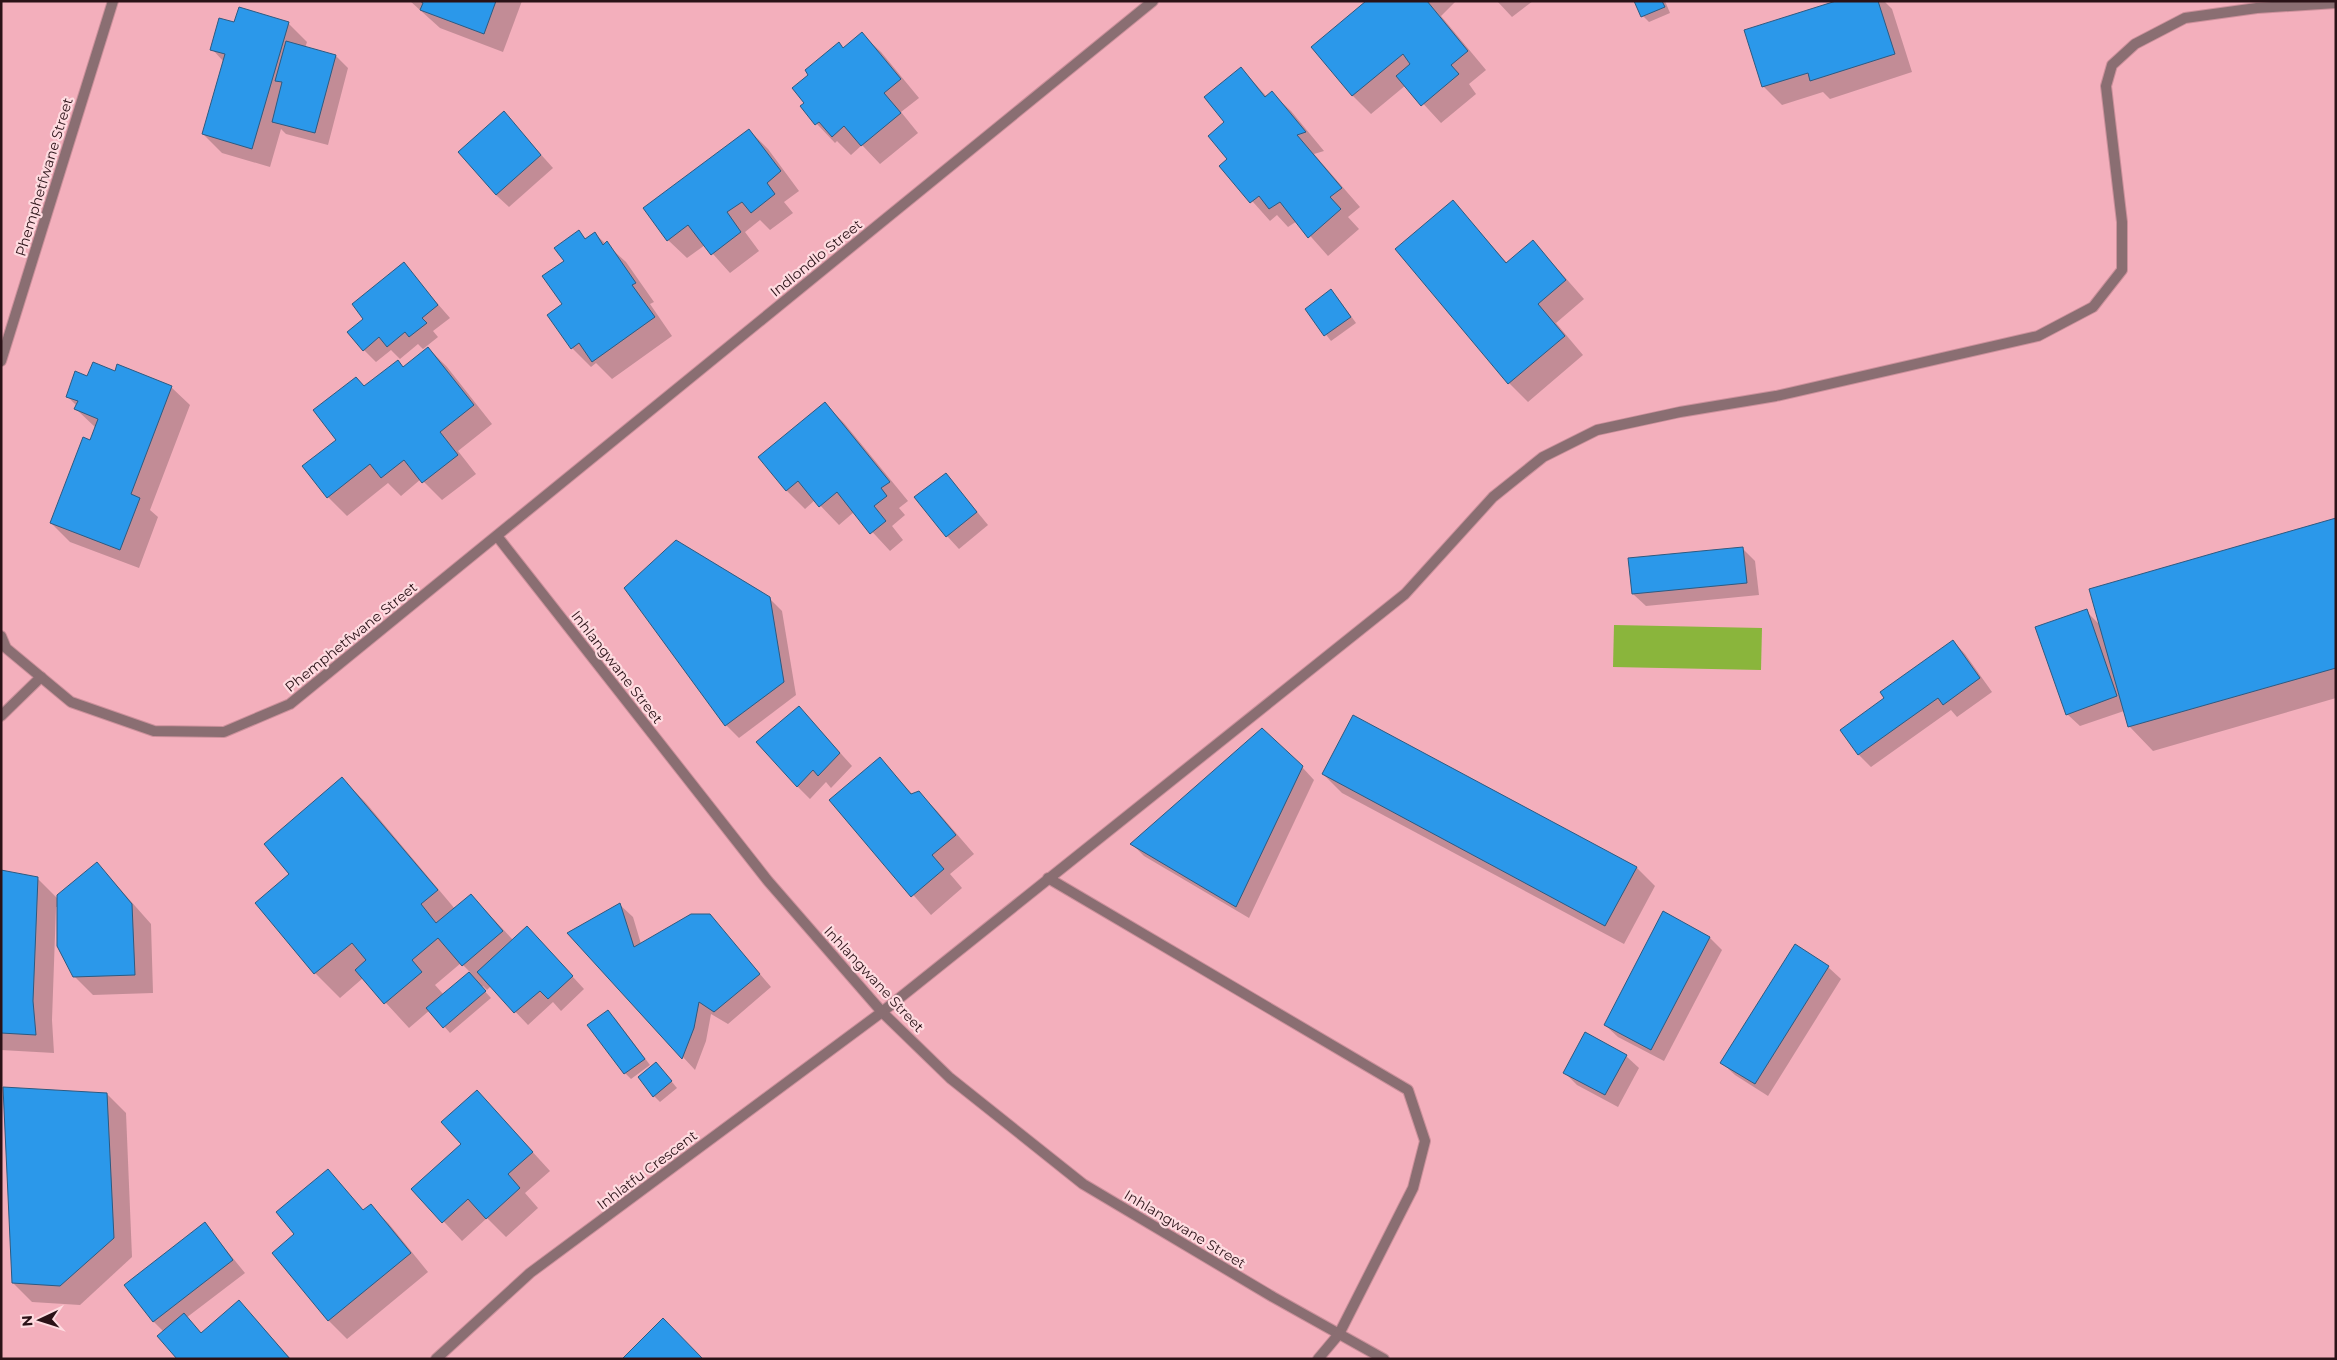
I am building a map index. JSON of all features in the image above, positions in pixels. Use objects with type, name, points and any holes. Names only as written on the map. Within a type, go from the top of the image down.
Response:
[{"type":"street","name":"Phemphetfwane Street","points":[[1,360],[113,1]]},
{"type":"street","name":"Indlondlo Street","points":[[497,536],[1153,1]]},
{"type":"street","name":"Inhlatfu Crescent","points":[[436,1359],[530,1273],[882,1012],[1405,594],[1493,496],[1543,457],[1597,430],[1680,412],[1776,396],[2038,336],[2093,307],[2122,270],[2122,222],[2106,86],[2112,65],[2135,44],[2185,18],[2257,8],[2336,3]]},
{"type":"street","name":"Phemphetfwane Street","points":[[1,636],[6,648],[71,702],[154,731],[224,732],[290,704],[497,536]]},
{"type":"street","name":"Inhlangwane Street","points":[[497,536],[768,881],[882,1012],[950,1078],[1083,1184],[1384,1359]]},
{"type":"street","points":[[1,716],[41,677]]},
{"type":"street","points":[[1048,878],[1408,1090],[1425,1141],[1413,1188],[1339,1334],[1318,1359]]},
{"type":"shaded area","points":[[1614,625],[1762,628],[1761,670],[1613,667]]},
{"type":"building","points":[[420,1],[496,1],[484,34],[420,10],[423,3]]},
{"type":"building","points":[[1366,1],[1427,1],[1468,51],[1451,65],[1459,74],[1421,106],[1396,76],[1410,64],[1403,54],[1352,96],[1311,47]]},
{"type":"building","points":[[1634,1],[1662,1],[1665,7],[1641,17]]},
{"type":"building","points":[[1836,1],[1878,1],[1895,54],[1810,81],[1808,73],[1762,87],[1744,30]]},
{"type":"building","points":[[239,7],[289,22],[252,149],[202,134],[225,54],[210,50],[219,18],[234,22]]},
{"type":"building","points":[[862,32],[901,79],[884,93],[901,113],[861,146],[844,126],[832,137],[819,122],[815,125],[800,106],[804,103],[792,88],[808,75],[805,70],[839,42],[843,48]]},
{"type":"building","points":[[286,41],[336,55],[315,133],[272,122],[282,82],[275,81]]},
{"type":"building","points":[[1241,67],[1265,97],[1272,91],[1306,132],[1297,135],[1342,188],[1330,197],[1341,209],[1308,238],[1280,202],[1269,209],[1259,196],[1250,203],[1219,166],[1227,159],[1208,136],[1224,122],[1204,97]]},
{"type":"building","points":[[504,111],[541,155],[496,195],[458,152]]},
{"type":"building","points":[[749,129],[781,171],[767,183],[775,194],[751,213],[742,202],[727,212],[741,232],[711,255],[688,225],[667,241],[643,208]]},
{"type":"building","points":[[1453,200],[1506,263],[1533,240],[1566,280],[1538,304],[1565,336],[1508,384],[1395,249]]},
{"type":"building","points":[[579,230],[585,239],[595,232],[603,245],[607,241],[636,283],[632,285],[655,317],[592,362],[579,343],[571,349],[547,315],[562,304],[542,276],[564,261],[554,248]]},
{"type":"building","points":[[404,262],[438,305],[422,318],[427,323],[409,337],[405,332],[387,347],[379,337],[363,351],[347,332],[363,319],[352,304]]},
{"type":"building","points":[[1331,289],[1351,317],[1324,336],[1305,309]]},
{"type":"building","points":[[428,347],[474,405],[440,432],[458,455],[422,483],[404,460],[381,478],[370,464],[327,498],[302,466],[336,440],[313,410],[356,377],[364,386],[398,360],[403,367]]},
{"type":"building","points":[[93,362],[115,371],[117,364],[172,386],[131,494],[140,498],[120,550],[50,523],[83,437],[90,440],[98,419],[74,409],[78,401],[66,397],[75,371],[87,376]]},
{"type":"building","points":[[825,402],[890,482],[881,488],[887,496],[874,506],[886,521],[870,534],[837,492],[819,507],[798,481],[786,491],[758,457]]},
{"type":"building","points":[[946,473],[977,512],[946,537],[914,497]]},
{"type":"building","points":[[2336,518],[2336,668],[2128,727],[2089,589]]},
{"type":"building","points":[[676,540],[770,597],[784,682],[725,726],[624,588]]},
{"type":"building","points":[[1743,547],[1747,583],[1632,594],[1628,558]]},
{"type":"building","points":[[2087,609],[2117,696],[2066,715],[2035,627]]},
{"type":"building","points":[[1953,640],[1980,678],[1943,705],[1938,698],[1858,755],[1840,730],[1884,698],[1880,692]]},
{"type":"building","points":[[799,706],[840,753],[818,776],[813,770],[797,787],[756,742]]},
{"type":"building","points":[[1353,715],[1637,867],[1605,926],[1322,774]]},
{"type":"building","points":[[1262,728],[1303,766],[1236,907],[1130,844]]},
{"type":"building","points":[[880,757],[911,794],[919,791],[956,835],[932,855],[944,869],[911,897],[829,800]]},
{"type":"building","points":[[342,777],[438,890],[421,904],[436,923],[471,894],[503,931],[462,966],[438,938],[412,960],[422,972],[384,1004],[355,970],[366,960],[352,943],[314,974],[255,903],[289,874],[264,844]]},
{"type":"building","points":[[97,862],[132,904],[135,975],[73,977],[57,946],[57,895]]},
{"type":"building","points":[[1,870],[38,877],[33,1001],[36,1035],[1,1033]]},
{"type":"building","points":[[620,903],[634,947],[691,914],[710,914],[760,974],[714,1012],[699,1002],[694,1028],[682,1059],[567,933]]},
{"type":"building","points":[[1663,911],[1710,937],[1651,1050],[1604,1025]]},
{"type":"building","points":[[527,926],[573,976],[548,999],[540,991],[514,1013],[477,972]]},
{"type":"building","points":[[1795,944],[1829,966],[1755,1084],[1720,1063]]},
{"type":"building","points":[[469,972],[486,991],[443,1028],[426,1008]]},
{"type":"building","points":[[608,1010],[645,1059],[624,1074],[587,1025]]},
{"type":"building","points":[[1585,1032],[1627,1055],[1605,1095],[1563,1073]]},
{"type":"building","points":[[656,1062],[672,1081],[653,1097],[638,1077]]},
{"type":"building","points":[[3,1087],[107,1093],[114,1238],[60,1286],[12,1283]]},
{"type":"building","points":[[477,1090],[533,1152],[508,1174],[520,1188],[486,1219],[468,1199],[442,1223],[411,1189],[461,1144],[441,1122]]},
{"type":"building","points":[[328,1169],[363,1210],[371,1204],[411,1253],[328,1321],[272,1253],[294,1234],[276,1212]]},
{"type":"building","points":[[205,1222],[233,1260],[153,1322],[124,1285]]},
{"type":"building","points":[[239,1300],[290,1359],[177,1359],[157,1336],[184,1313],[201,1333]]},
{"type":"building","points":[[663,1318],[703,1359],[622,1359]]}]
